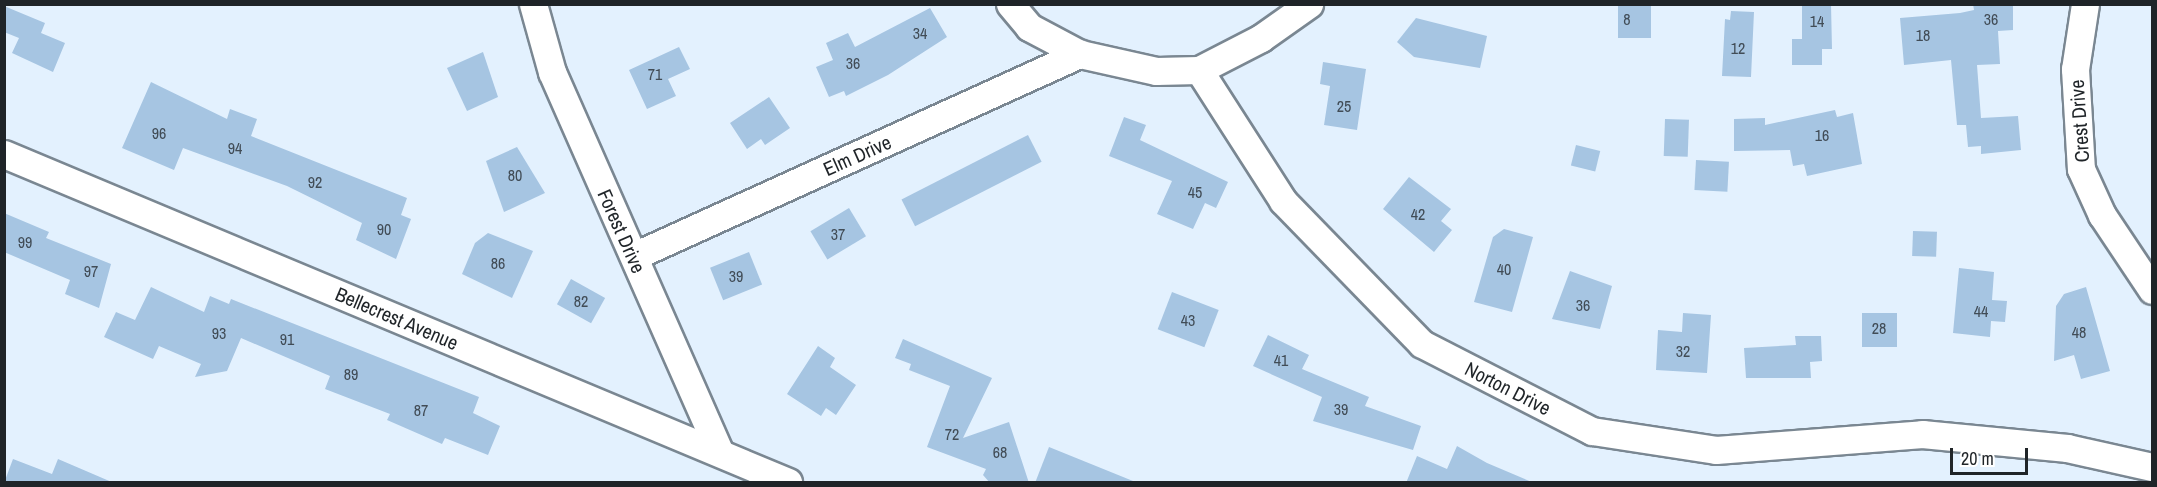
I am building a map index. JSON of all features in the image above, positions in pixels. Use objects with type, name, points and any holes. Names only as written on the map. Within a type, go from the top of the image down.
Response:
[{"type":"street","name":"Forest Drive","points":[[533,4],[552,72],[720,453]]},
{"type":"street","points":[[1010,4],[1029,27],[1080,54],[1146,70],[1199,69],[1261,38],[1309,4]]},
{"type":"street","name":"Crest Drive","points":[[2085,4],[2075,69],[2081,169],[2102,215],[2152,290]]},
{"type":"street","name":"Elm Drive","points":[[634,256],[1080,54]]},
{"type":"street","name":"Norton Drive","points":[[1199,69],[1283,201],[1422,345],[1592,430],[1716,450],[1922,434],[2067,448],[2152,467]]},
{"type":"street","name":"Bellecrest Avenue","points":[[4,154],[788,483]]},
{"type":"building","points":[[1618,4],[1651,4],[1651,38],[1618,38]]},
{"type":"building","points":[[1802,4],[1831,4],[1832,49],[1822,49],[1822,65],[1792,65],[1792,39],[1802,39]]},
{"type":"building","points":[[1973,4],[2013,4],[2013,30],[1998,31],[2000,64],[1977,65],[1981,118],[2018,116],[2021,150],[1981,154],[1981,146],[1968,147],[1966,125],[1957,125],[1951,60],[1904,65],[1900,18],[1960,13],[1974,10]]},
{"type":"building","points":[[4,6],[45,23],[41,33],[65,43],[53,72],[12,53],[19,38],[4,32]]},
{"type":"building","points":[[930,8],[947,37],[888,75],[846,96],[844,91],[829,97],[816,67],[833,60],[826,43],[848,33],[855,47]]},
{"type":"building","points":[[1731,11],[1754,12],[1751,77],[1722,76],[1725,19],[1730,20]]},
{"type":"building","points":[[1416,18],[1487,36],[1480,68],[1414,57],[1397,42]]},
{"type":"building","points":[[679,47],[690,69],[668,79],[676,96],[647,109],[629,70]]},
{"type":"building","points":[[483,52],[498,97],[467,111],[447,68]]},
{"type":"building","points":[[1323,62],[1366,69],[1357,130],[1324,125],[1330,86],[1320,84]]},
{"type":"building","points":[[151,82],[227,119],[230,109],[257,119],[251,136],[407,198],[401,215],[411,219],[396,259],[356,240],[362,223],[287,186],[183,148],[174,170],[122,148]]},
{"type":"building","points":[[769,97],[790,128],[765,145],[761,139],[747,149],[730,123]]},
{"type":"building","points":[[1835,110],[1837,117],[1853,113],[1862,164],[1807,176],[1804,164],[1793,166],[1790,150],[1734,151],[1734,119],[1765,118],[1765,125]]},
{"type":"building","points":[[1124,117],[1146,125],[1140,140],[1228,182],[1216,208],[1205,203],[1193,229],[1157,214],[1172,181],[1109,156]]},
{"type":"building","points":[[1665,119],[1689,120],[1688,157],[1664,156]]},
{"type":"building","points":[[1028,135],[1042,162],[915,226],[901,199]]},
{"type":"building","points":[[1576,145],[1600,151],[1595,171],[1571,165]]},
{"type":"building","points":[[517,147],[545,193],[504,212],[486,161]]},
{"type":"building","points":[[1696,160],[1729,162],[1727,192],[1694,190]]},
{"type":"building","points":[[1409,177],[1451,209],[1441,221],[1452,230],[1434,252],[1383,209]]},
{"type":"building","points":[[849,208],[866,236],[827,259],[810,231]]},
{"type":"building","points":[[4,213],[49,232],[46,238],[111,264],[99,308],[65,294],[70,280],[4,252]]},
{"type":"building","points":[[1504,229],[1533,237],[1512,312],[1474,302],[1493,237]]},
{"type":"building","points":[[1913,231],[1937,232],[1936,257],[1912,256]]},
{"type":"building","points":[[488,233],[533,251],[512,298],[462,274],[475,243]]},
{"type":"building","points":[[749,252],[762,284],[723,300],[710,268]]},
{"type":"building","points":[[1959,268],[1994,272],[1992,300],[2007,301],[2005,322],[1991,321],[1990,337],[1953,333]]},
{"type":"building","points":[[1570,271],[1612,286],[1600,329],[1552,319]]},
{"type":"building","points":[[571,279],[605,298],[591,323],[557,304]]},
{"type":"building","points":[[151,287],[204,312],[210,296],[229,304],[231,299],[479,397],[473,413],[500,426],[488,455],[445,438],[442,444],[387,420],[390,414],[325,389],[330,376],[241,338],[227,371],[195,377],[201,364],[159,346],[153,359],[104,337],[116,312],[135,320]]},
{"type":"building","points":[[2086,287],[2110,371],[2081,379],[2074,355],[2054,361],[2056,306],[2064,294]]},
{"type":"building","points":[[1172,292],[1219,310],[1204,347],[1158,329]]},
{"type":"building","points":[[1683,313],[1711,315],[1707,373],[1656,370],[1658,330],[1682,332]]},
{"type":"building","points":[[1862,313],[1897,313],[1897,347],[1862,347]]},
{"type":"building","points":[[1268,335],[1309,355],[1302,369],[1369,397],[1365,406],[1421,426],[1413,450],[1313,421],[1322,397],[1253,366]]},
{"type":"building","points":[[1795,336],[1821,336],[1822,361],[1810,362],[1811,378],[1746,378],[1744,348],[1796,345]]},
{"type":"building","points":[[903,339],[992,378],[963,438],[1009,422],[1029,483],[990,483],[983,475],[986,469],[927,447],[950,386],[909,370],[911,364],[895,358]]},
{"type":"building","points":[[818,346],[835,358],[830,367],[856,385],[836,415],[826,408],[821,416],[787,394]]},
{"type":"building","points":[[1457,446],[1487,463],[1534,483],[1406,483],[1417,456],[1447,469]]},
{"type":"building","points":[[1049,447],[1133,481],[1133,483],[1035,483]]},
{"type":"building","points":[[13,459],[52,474],[58,459],[114,483],[4,483]]}]
